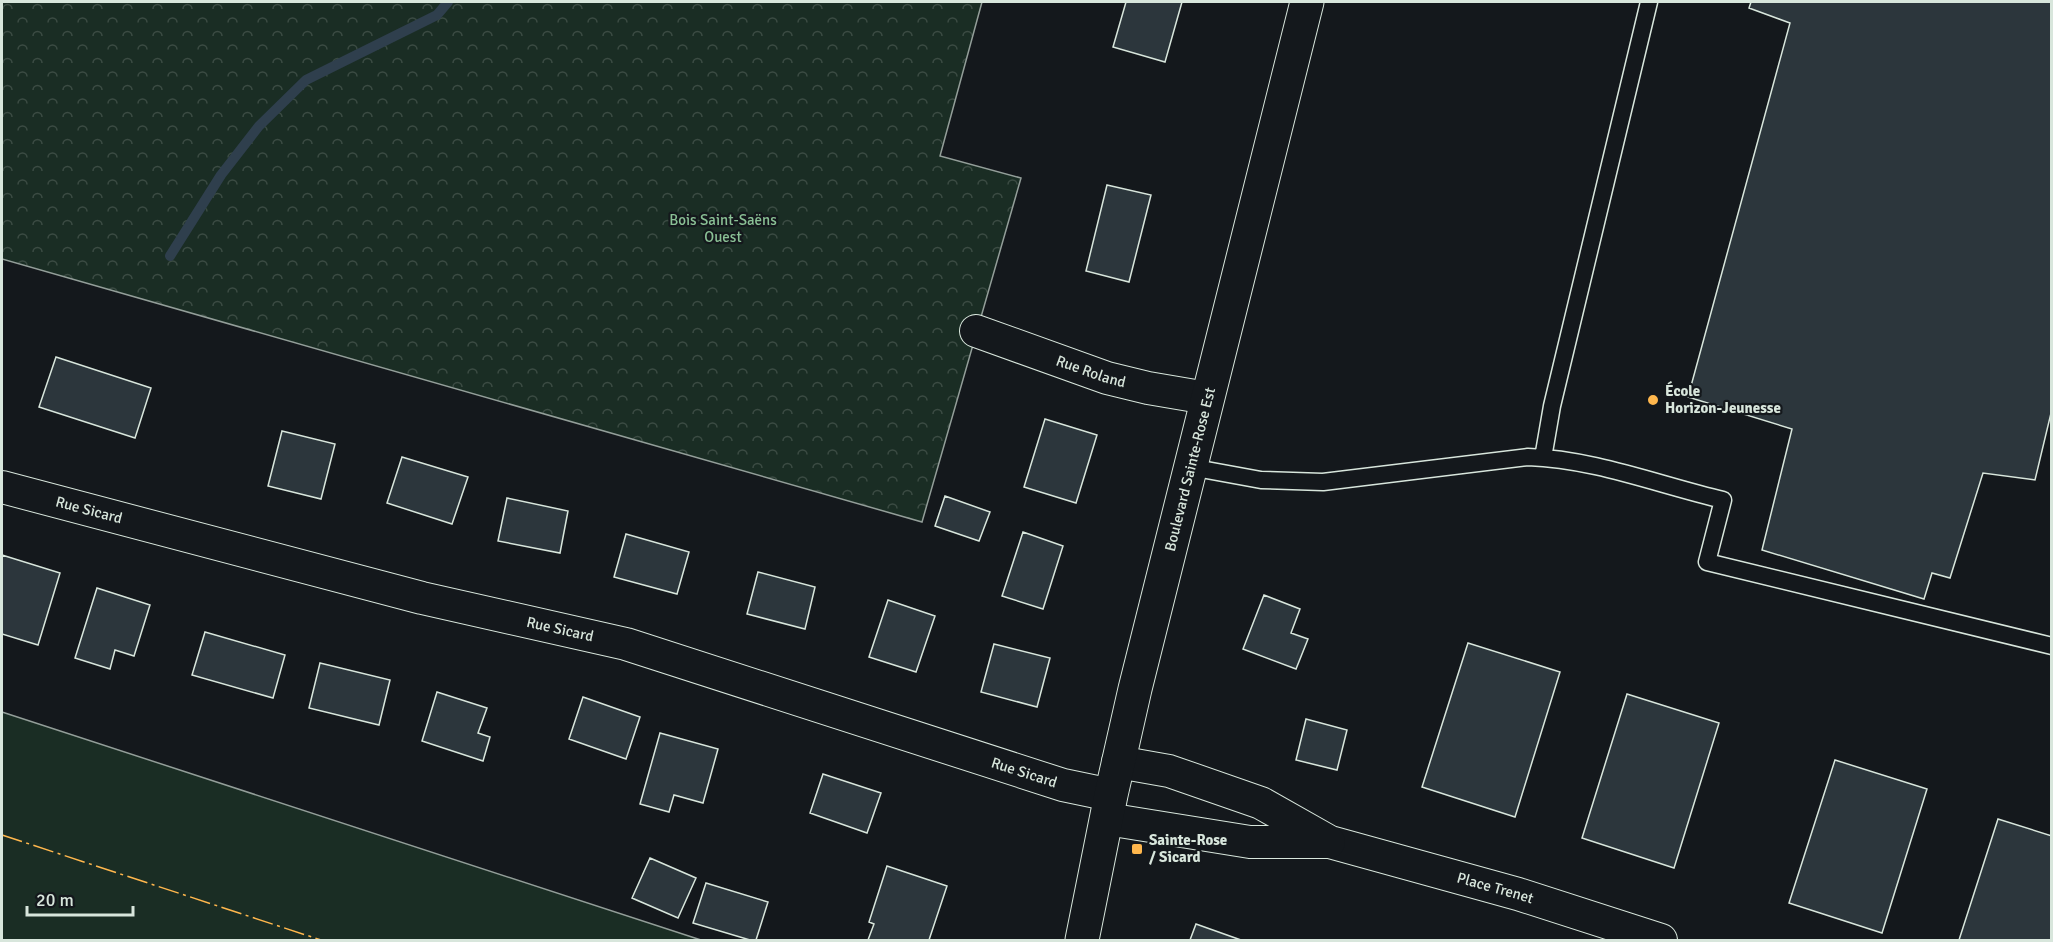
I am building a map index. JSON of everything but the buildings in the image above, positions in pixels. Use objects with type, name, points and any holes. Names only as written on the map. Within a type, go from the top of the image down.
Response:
[{"type":"street","name":"Boulevard Sainte-Rose Est","points":[[1083,940],[1118,762],[1307,2]]},
{"type":"street","name":"Rue Roland","points":[[976,331],[1107,378],[1207,398]]},
{"type":"street","name":"Rue Sicard","points":[[2,487],[422,598],[626,644],[1063,784],[1109,807]]},
{"type":"street","name":"Place Trenet","points":[[1118,762],[1169,771],[1261,803],[1329,842],[1518,894],[1661,940]]},
{"type":"street","name":"Place Trenet","points":[[1109,807],[1250,842],[1329,842]]},
{"type":"lane","points":[[1543,458],[1552,406],[1649,2]]},
{"type":"lane","points":[[1190,467],[1261,480],[1323,482],[1509,459],[1543,458],[1593,466],[1723,500],[1707,562],[2052,646]]},
{"type":"green space","name":"Bois Saint-Saëns Ouest","points":[[2,2],[982,2],[940,156],[1021,178],[922,522],[2,259]]},
{"type":"green space","points":[[2,712],[701,940],[2,940]]},
{"type":"waterway","points":[[170,256],[221,175],[259,126],[306,80],[437,15],[448,2]]},
{"type":"power","points":[[2,835],[321,940]]},
{"type":"place","name":"École Horizon-Jeunesse","points":[[1653,400]]},
{"type":"place","name":"Sainte-Rose / Sicard","points":[[1137,849]]}]
